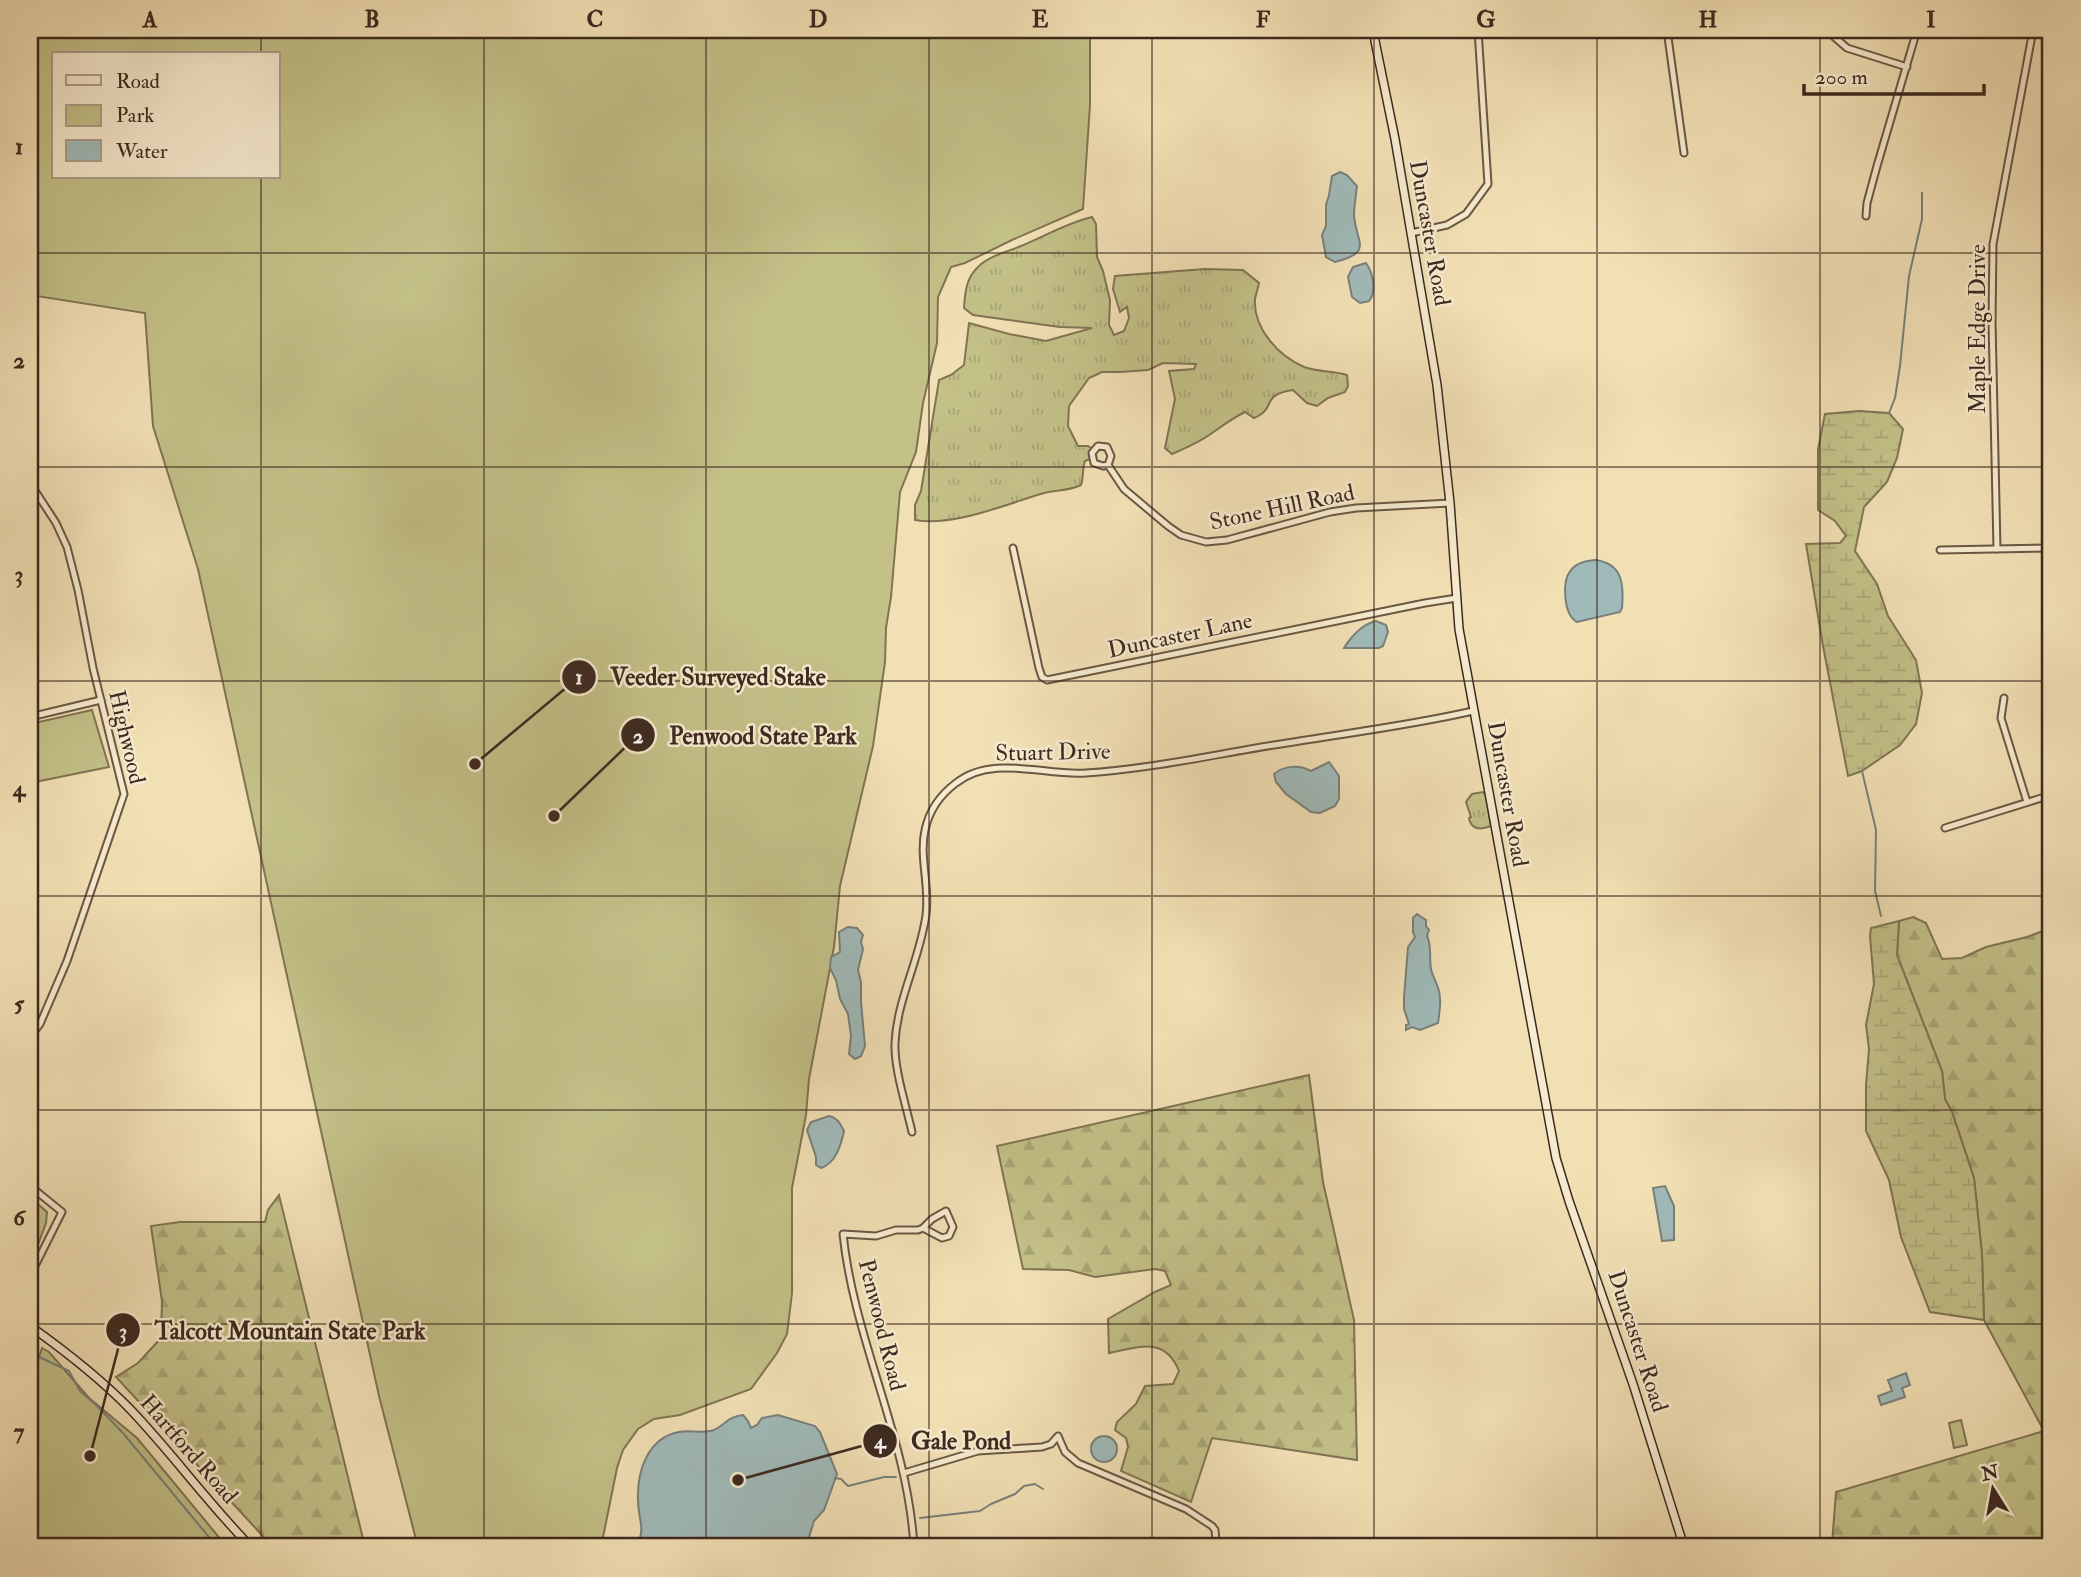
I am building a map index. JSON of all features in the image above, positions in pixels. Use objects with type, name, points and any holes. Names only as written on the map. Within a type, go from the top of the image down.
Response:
[{"type":"street","name":"Duncaster Road","points":[[1374,30],[1437,385],[1450,503],[1459,629],[1561,1176],[1633,1384],[1684,1547]]},
{"type":"street","points":[[1411,233],[1447,225],[1466,214],[1488,184],[1478,30]]},
{"type":"street","points":[[1667,30],[1684,153]]},
{"type":"street","points":[[1866,216],[1877,166],[1917,30]]},
{"type":"street","name":"Maple Edge Drive","points":[[1997,548],[1993,244],[2033,30]]},
{"type":"street","points":[[1831,34],[1847,48],[1907,67]]},
{"type":"street","name":"Stone Hill Road","points":[[1108,465],[1124,489],[1168,526],[1181,535],[1206,542],[1227,540],[1330,512],[1450,503]]},
{"type":"street","name":"Highwood","points":[[30,483],[56,523],[67,547],[124,794],[67,961],[40,1024],[30,1037]]},
{"type":"street","name":"Duncaster Lane","points":[[1013,548],[1041,674],[1047,680],[1457,598]]},
{"type":"street","points":[[1940,550],[2051,548]]},
{"type":"street","points":[[2004,698],[2001,718],[2027,802]]},
{"type":"street","points":[[30,718],[101,700]]},
{"type":"street","name":"Stuart Drive","points":[[912,1132],[897,1066],[897,1022],[926,919],[928,902],[924,833],[930,813],[938,800],[957,782],[991,768],[1084,774],[1473,711]]},
{"type":"street","points":[[1945,828],[2051,795]]},
{"type":"street","points":[[30,1186],[62,1212],[30,1276]]},
{"type":"street","points":[[946,1211],[953,1227],[949,1236],[942,1238],[923,1228],[946,1211]]},
{"type":"street","name":"Penwood Road","points":[[914,1547],[904,1473],[855,1299],[843,1234],[876,1236],[896,1230],[923,1228]]},
{"type":"street","name":"Hartford Road","points":[[30,1326],[102,1382],[251,1547]]},
{"type":"street","points":[[904,1473],[978,1451],[1042,1447],[1051,1444],[1058,1436],[1065,1452],[1078,1463],[1186,1509],[1212,1526],[1216,1541]]},
{"type":"street","points":[[1202,1547],[1216,1541],[1241,1547]]},
{"type":"green space","points":[[30,30],[1092,30],[1083,209],[951,267],[938,297],[937,343],[923,403],[916,452],[900,492],[885,662],[873,746],[840,886],[834,947],[792,1188],[792,1293],[787,1334],[751,1389],[680,1415],[654,1419],[638,1429],[623,1450],[617,1468],[601,1547],[418,1547],[379,1396],[198,569],[153,426],[145,313],[30,295]]},
{"type":"green space","points":[[1092,217],[1096,224],[1097,257],[1110,300],[1109,325],[1114,335],[1124,331],[1129,318],[1127,307],[1120,312],[1113,289],[1115,276],[1205,269],[1243,270],[1259,283],[1255,299],[1256,310],[1258,321],[1269,340],[1286,356],[1304,367],[1347,375],[1348,386],[1345,392],[1328,398],[1317,406],[1307,403],[1293,390],[1283,392],[1272,398],[1265,410],[1254,418],[1245,412],[1203,439],[1172,454],[1165,448],[1175,399],[1169,371],[1194,369],[1196,364],[1163,363],[1148,370],[1102,372],[1089,378],[1069,406],[1068,426],[1078,446],[1088,446],[1094,450],[1092,458],[1085,461],[1081,485],[963,517],[915,520],[915,505],[921,491],[939,380],[964,365],[969,323],[1046,341],[1092,328],[1060,327],[973,315],[964,308],[970,277],[981,264],[992,257]]},
{"type":"green space","points":[[1859,411],[1889,413],[1903,429],[1897,458],[1887,482],[1864,507],[1855,551],[1877,584],[1888,616],[1916,660],[1922,693],[1916,724],[1900,745],[1862,771],[1848,776],[1806,544],[1840,543],[1846,536],[1835,521],[1818,510],[1818,449],[1825,414]]},
{"type":"green space","points":[[92,710],[109,767],[30,783],[30,724]]},
{"type":"green space","points":[[1483,792],[1491,826],[1474,827],[1470,822],[1466,802],[1472,794]]},
{"type":"green space","points":[[1913,917],[1926,923],[1942,959],[1962,958],[1986,947],[2051,928],[2051,1547],[1830,1547],[1836,1492],[2044,1431],[1984,1320],[1982,1254],[1974,1178],[1945,1099],[1942,1071],[1897,955],[1899,921]]},
{"type":"green space","points":[[1899,921],[1897,955],[1942,1071],[1945,1099],[1974,1178],[1982,1254],[1984,1320],[1930,1312],[1901,1237],[1889,1180],[1866,1131],[1869,1049],[1866,1025],[1874,984],[1871,928]]},
{"type":"green space","points":[[1309,1075],[1323,1182],[1354,1320],[1357,1460],[1212,1438],[1191,1502],[1121,1471],[1128,1447],[1126,1438],[1115,1430],[1117,1422],[1136,1404],[1145,1386],[1173,1384],[1179,1371],[1173,1360],[1159,1348],[1141,1347],[1109,1353],[1108,1319],[1171,1285],[1165,1271],[1155,1269],[1095,1277],[1069,1270],[1023,1269],[997,1146]]},
{"type":"green space","points":[[279,1195],[365,1547],[273,1547],[116,1377],[138,1363],[161,1338],[162,1301],[151,1226],[180,1222],[265,1222],[268,1210]]},
{"type":"green space","points":[[30,1197],[47,1212],[46,1223],[30,1266]]},
{"type":"green space","points":[[42,1348],[49,1352],[89,1398],[137,1438],[227,1547],[30,1547],[30,1386]]},
{"type":"green space","points":[[1961,1420],[1967,1445],[1954,1448],[1949,1423]]},
{"type":"water","points":[[1340,172],[1347,175],[1357,186],[1354,215],[1360,245],[1355,254],[1335,262],[1326,257],[1322,235],[1326,226],[1326,205],[1332,176]]},
{"type":"water","points":[[1366,263],[1371,272],[1373,292],[1369,301],[1360,303],[1352,297],[1348,277],[1353,267]]},
{"type":"water","points":[[1596,560],[1605,562],[1617,571],[1623,591],[1622,608],[1620,612],[1577,622],[1569,613],[1565,598],[1568,575],[1576,565]]},
{"type":"water","points":[[1376,621],[1386,625],[1388,632],[1383,646],[1344,648],[1358,631]]},
{"type":"water","points":[[1329,762],[1339,776],[1339,799],[1335,806],[1320,813],[1311,812],[1286,794],[1276,782],[1274,774],[1282,769],[1297,767],[1311,771]]},
{"type":"water","points":[[1417,914],[1426,920],[1429,930],[1427,936],[1431,969],[1439,990],[1440,1008],[1438,1023],[1420,1030],[1412,1027],[1406,1030],[1406,1025],[1409,1024],[1404,1009],[1408,947],[1415,937],[1413,918]]},
{"type":"water","points":[[848,927],[857,928],[863,935],[858,970],[865,1046],[861,1056],[855,1059],[849,1054],[851,1036],[848,1014],[830,968],[831,957],[840,952],[839,932]]},
{"type":"water","points":[[829,1116],[838,1121],[844,1131],[834,1158],[821,1168],[816,1165],[807,1130],[811,1122]]},
{"type":"water","points":[[1665,1186],[1674,1206],[1674,1240],[1662,1241],[1653,1188]]},
{"type":"water","points":[[1906,1373],[1910,1385],[1902,1388],[1905,1397],[1881,1405],[1878,1396],[1892,1391],[1888,1380]]},
{"type":"water","points":[[743,1415],[751,1428],[762,1418],[778,1415],[815,1426],[820,1432],[837,1474],[824,1510],[814,1521],[806,1547],[637,1547],[641,1528],[639,1478],[652,1449],[668,1435],[683,1431],[714,1430],[732,1418]]},
{"type":"water","points":[[1104,1436],[1113,1440],[1117,1449],[1113,1458],[1104,1462],[1095,1458],[1091,1449],[1095,1440]]},
{"type":"waterway","points":[[1889,413],[1895,398],[1900,366],[1909,276],[1922,219],[1922,193]]},
{"type":"waterway","points":[[1862,771],[1876,830],[1875,891],[1881,916]]},
{"type":"waterway","points":[[36,1347],[37,1356],[69,1371],[80,1391],[123,1433],[220,1547]]},
{"type":"waterway","points":[[835,1478],[841,1479],[848,1486],[884,1477],[896,1477]]},
{"type":"waterway","points":[[920,1518],[980,1511],[1015,1494],[1024,1486],[1035,1484],[1043,1489]]},
{"type":"place","name":"Veeder Surveyed Stake","points":[[475,764]]},
{"type":"place","name":"Penwood State Park","points":[[554,816]]},
{"type":"place","name":"Talcott Mountain State Park","points":[[90,1456]]},
{"type":"place","name":"Gale Pond","points":[[738,1480]]}]
